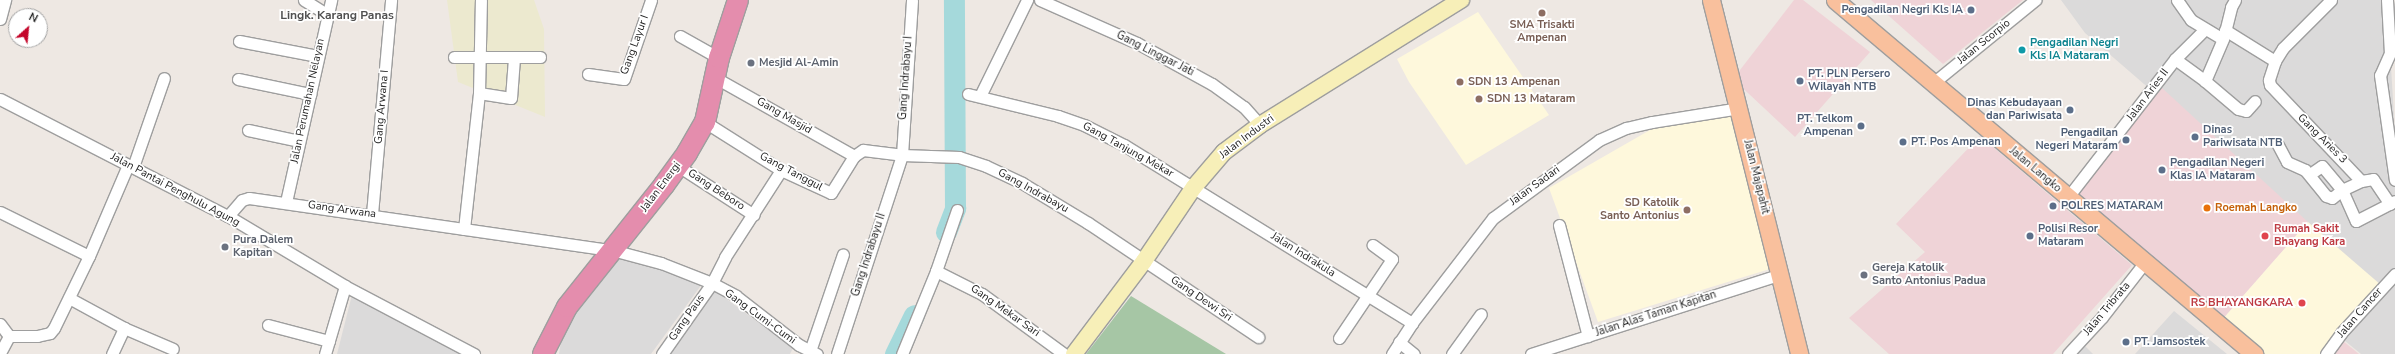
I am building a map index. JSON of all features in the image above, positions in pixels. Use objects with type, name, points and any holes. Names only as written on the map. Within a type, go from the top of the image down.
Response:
[{"type":"highway","name":"Jalan Energi","points":[[543,354],[561,315],[678,166],[705,122],[719,58],[738,0]]},
{"type":"main road","name":"Jalan Majapahit","points":[[1711,0],[1781,274],[1799,354]]},
{"type":"main road","name":"Jalan Langko","points":[[1835,0],[2254,354]]},
{"type":"street","points":[[0,19],[5,0]]},
{"type":"street","points":[[304,0],[328,15]]},
{"type":"street","name":"Jalan Perumahan Nelayan","points":[[286,202],[331,0]]},
{"type":"street","name":"Gang Arwana I","points":[[372,214],[391,0]]},
{"type":"street","points":[[464,229],[479,93],[481,58],[481,0]]},
{"type":"street","name":"Gang Indrabayu I","points":[[902,155],[912,0]]},
{"type":"street","points":[[980,96],[1028,0]]},
{"type":"street","name":"Gang Linggar Jati","points":[[1040,0],[1136,43],[1212,84],[1244,107],[1260,125]]},
{"type":"street","name":"Jalan Industri","points":[[1074,354],[1144,261],[1194,187],[1224,152],[1260,125],[1461,0]]},
{"type":"street","name":"Jalan Scorpio","points":[[1933,83],[2035,0]]},
{"type":"street","points":[[2178,0],[2184,13],[2205,29],[2224,35],[2275,61],[2290,40],[2331,0]]},
{"type":"street","points":[[2205,81],[2224,35],[2235,0]]},
{"type":"street","points":[[2387,0],[2390,53],[2380,75],[2395,180]]},
{"type":"street","name":"Gang Layur I","points":[[588,74],[624,79],[648,1]]},
{"type":"street","points":[[2175,59],[2195,41],[2205,29]]},
{"type":"street","points":[[680,36],[719,58]]},
{"type":"street","points":[[239,41],[318,56]]},
{"type":"street","points":[[454,57],[540,57]]},
{"type":"street","points":[[479,93],[511,98],[514,58]]},
{"type":"street","name":"Jalan Aries II","points":[[2068,197],[2175,59],[2205,81],[2238,109],[2246,110],[2255,101]]},
{"type":"street","name":"Gang Aries 3","points":[[2275,61],[2269,80],[2270,85],[2361,180],[2373,179],[2393,202]]},
{"type":"street","name":"Gang Masjid","points":[[714,77],[859,153]]},
{"type":"street","points":[[9,336],[37,336],[50,333],[70,298],[130,166],[164,78]]},
{"type":"street","points":[[238,79],[310,94]]},
{"type":"street","name":"Gang Tanjung Mekar","points":[[968,94],[1084,125],[1124,145],[1194,187]]},
{"type":"street","name":"Jalan Pantai Penghulu Agung","points":[[0,99],[228,216],[345,286],[474,354]]},
{"type":"street","name":"Jalan Sadari","points":[[1392,354],[1412,323],[1493,218],[1599,140],[1626,128],[1652,122],[1739,108]]},
{"type":"street","name":"Gang Tanggul","points":[[705,122],[781,170],[831,193],[859,153]]},
{"type":"street","points":[[248,130],[299,140]]},
{"type":"street","points":[[2278,145],[2287,162],[2310,174],[2328,197],[2361,180]]},
{"type":"street","name":"Gang Indrabayu","points":[[859,153],[959,157],[1022,183],[1088,223],[1144,261]]},
{"type":"street","name":"Gang Indrabayu II","points":[[837,354],[902,155]]},
{"type":"street","name":"Gang Beboro","points":[[678,166],[754,215]]},
{"type":"street","points":[[2310,174],[2324,167],[2342,190],[2354,221],[2359,221],[2393,202]]},
{"type":"street","name":"Gang Paus","points":[[662,354],[712,283],[725,257],[754,215],[781,170]]},
{"type":"street","name":"Jalan Indrakula","points":[[1194,187],[1412,323]]},
{"type":"street","name":"Gang Arwana","points":[[228,216],[246,198],[372,214],[612,250]]},
{"type":"street","points":[[902,354],[936,271],[957,210]]},
{"type":"street","points":[[0,212],[89,256]]},
{"type":"street","points":[[1559,225],[1588,336]]},
{"type":"street","points":[[1339,338],[1392,259],[1373,245]]},
{"type":"street","name":"Gang Cumi-Cumi","points":[[612,250],[661,263],[712,283],[736,296],[797,350],[814,352]]},
{"type":"street","points":[[814,352],[843,254]]},
{"type":"street","name":"Gang Dewi Sri","points":[[1144,261],[1258,336]]},
{"type":"street","name":"Jalan Tribrata","points":[[2068,354],[2102,318],[2145,262]]},
{"type":"street","name":"Gang Mekar Sari","points":[[936,271],[982,294],[1064,354]]},
{"type":"street","name":"Jalan Alas Taman Kapitan","points":[[1531,354],[1781,274]]},
{"type":"street","name":"Jalan Cancer","points":[[2326,354],[2341,333],[2395,274]]},
{"type":"street","points":[[325,354],[345,286]]},
{"type":"street","points":[[70,298],[124,328],[173,349]]},
{"type":"street","points":[[1452,354],[1481,314]]},
{"type":"street","points":[[0,324],[9,336]]},
{"type":"street","points":[[268,325],[329,341]]},
{"type":"street","points":[[112,354],[124,328]]},
{"type":"street","points":[[0,353],[9,336]]},
{"type":"street","points":[[1400,342],[1414,354]]},
{"type":"shaded area","points":[[447,0],[534,0],[544,29],[545,117],[458,82]]},
{"type":"shaded area","points":[[1794,0],[1803,0],[1870,52],[1795,137],[1733,79]]},
{"type":"shaded area","points":[[1871,0],[2023,0],[1943,64]]},
{"type":"shaded area","points":[[2061,0],[2387,0],[2395,133],[2395,354],[2361,354],[2339,336],[2382,287],[2298,215],[2222,146],[2144,84],[2085,33]]},
{"type":"shaded area","name":"SDN 13 Mataram","points":[[1478,12],[1549,115],[1466,165],[1409,82],[1397,59]]},
{"type":"shaded area","points":[[2162,88],[2308,222],[2222,320],[2078,193]]},
{"type":"shaded area","points":[[1738,112],[1773,268],[1598,322],[1549,188],[1657,126]]},
{"type":"shaded area","points":[[1980,136],[2132,265],[2053,354],[1889,354],[1849,318],[1925,252],[1896,224]]},
{"type":"shaded area","name":"RS BHAYANGKARA","points":[[2308,222],[2381,285],[2322,354],[2262,354],[2222,320]]},
{"type":"shaded area","points":[[626,252],[702,284],[651,354],[559,354],[561,341],[584,295]]},
{"type":"shaded area","points":[[354,287],[469,354],[337,354]]},
{"type":"shaded area","points":[[713,289],[793,348],[790,354],[667,354]]},
{"type":"shaded area","points":[[2174,311],[2227,354],[2135,354]]},
{"type":"shaded area","points":[[2343,341],[2359,354],[2333,354]]},
{"type":"shaded area","points":[[2081,342],[2093,354],[2071,354]]},
{"type":"green space","points":[[1131,296],[1226,354],[1086,354]]},
{"type":"waterway","points":[[946,232],[955,208],[954,0]]},
{"type":"waterway","points":[[895,354],[914,315]]},
{"type":"place","name":"Pengadilan Negri Kls IA","points":[[1971,10]]},
{"type":"place","name":"SMA Trisakti Ampenan","points":[[1542,13]]},
{"type":"place","name":"Pengadilan Negri Kls IA Mataram","points":[[2022,50]]},
{"type":"place","name":"Mesjid Al-Amin","points":[[751,63]]},
{"type":"place","name":"PT. PLN Persero Wilayah NTB","points":[[1800,81]]},
{"type":"place","name":"SDN 13 Ampenan","points":[[1460,82]]},
{"type":"place","name":"SDN 13 Mataram","points":[[1479,99]]},
{"type":"place","name":"Dinas Kebudayaan dan Pariwisata","points":[[2070,110]]},
{"type":"place","name":"PT. Telkom Ampenan","points":[[1861,126]]},
{"type":"place","name":"Dinas Pariwisata NTB","points":[[2195,137]]},
{"type":"place","name":"Pengadilan Negeri Mataram","points":[[2126,140]]},
{"type":"place","name":"PT. Pos Ampenan","points":[[1903,142]]},
{"type":"place","name":"Pengadilan Negeri Klas IA Mataram","points":[[2162,170]]},
{"type":"place","name":"POLRES MATARAM","points":[[2053,206]]},
{"type":"place","name":"Roemah Langko","points":[[2207,208]]},
{"type":"place","name":"SD Katolik Santo Antonius","points":[[1687,210]]},
{"type":"place","name":"Polisi Resor Mataram","points":[[2030,236]]},
{"type":"place","name":"Rumah Sakit Bhayang Kara","points":[[2265,236]]},
{"type":"place","name":"Pura Dalem Kapitan","points":[[225,247]]},
{"type":"place","name":"Gereja Katolik Santo Antonius Padua","points":[[1864,275]]},
{"type":"place","name":"RS BHAYANGKARA","points":[[2302,303]]},
{"type":"place","name":"PT. Jamsostek","points":[[2126,342]]},
{"type":"district","name":"Lingk. Karang Panas","points":[[337,16]]}]
